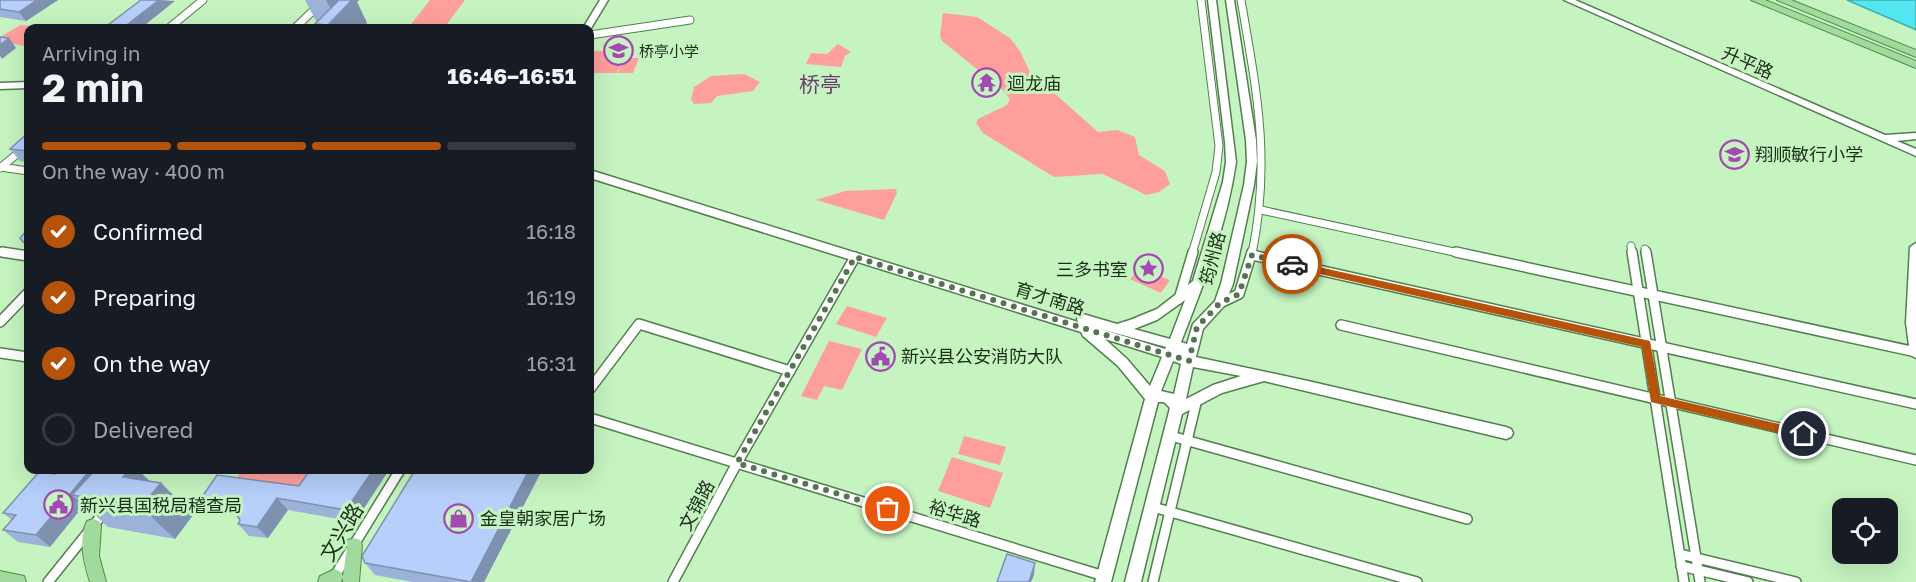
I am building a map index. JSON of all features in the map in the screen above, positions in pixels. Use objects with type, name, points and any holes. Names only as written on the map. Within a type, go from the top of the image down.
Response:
[{"type":"main road","points":[[1756,0],[1916,65]]},
{"type":"main road","points":[[1782,0],[1916,54]]},
{"type":"main road","points":[[93,526],[91,556],[98,582]]},
{"type":"main road","points":[[351,582],[354,545]]},
{"type":"main road","points":[[0,579],[18,582]]},
{"type":"street","points":[[174,24],[203,0]]},
{"type":"street","points":[[299,24],[324,0]]},
{"type":"street","points":[[589,24],[604,0]]},
{"type":"street","points":[[1178,300],[1216,172],[1218,146],[1201,0]]},
{"type":"street","name":"筠州路","points":[[1103,579],[1152,398],[1199,281],[1228,182],[1231,162],[1212,0]]},
{"type":"street","name":"筠州路","points":[[1133,582],[1197,327],[1220,303],[1227,284],[1249,185],[1252,162],[1251,140],[1230,0]]},
{"type":"street","points":[[1220,303],[1239,294],[1252,255],[1264,191],[1263,121],[1241,0]]},
{"type":"street","name":"升平路","points":[[1568,0],[1916,153]]},
{"type":"street","points":[[594,34],[690,20]]},
{"type":"street","points":[[0,84],[24,83]]},
{"type":"street","points":[[1880,138],[1916,136]]},
{"type":"street","points":[[0,168],[24,148]]},
{"type":"street","points":[[0,168],[24,171]]},
{"type":"street","name":"育才南路","points":[[594,168],[1116,328],[1172,350]]},
{"type":"street","name":"育才南路","points":[[594,175],[1077,325],[1367,401],[1506,433]]},
{"type":"street","points":[[1261,210],[1916,352],[1912,322],[1916,247]]},
{"type":"street","points":[[1631,246],[1684,582]]},
{"type":"street","points":[[1645,249],[1700,582]]},
{"type":"street","points":[[0,252],[24,255]]},
{"type":"street","points":[[1252,255],[1916,404]]},
{"type":"street","name":"文锦路","points":[[674,582],[737,463],[855,257]]},
{"type":"street","points":[[1116,328],[1143,322],[1157,316],[1199,281]]},
{"type":"street","points":[[0,322],[24,297]]},
{"type":"street","points":[[594,384],[639,324],[790,371]]},
{"type":"street","points":[[1077,325],[1112,350],[1142,383],[1152,398],[1168,396],[1174,400],[1178,410],[1198,397],[1236,381],[1270,375]]},
{"type":"street","points":[[1341,325],[1916,460]]},
{"type":"street","points":[[0,353],[24,356]]},
{"type":"street","points":[[1153,582],[1198,397]]},
{"type":"street","name":"裕华路","points":[[594,419],[1103,579]]},
{"type":"street","points":[[1171,436],[1467,519]]},
{"type":"street","name":"文兴路","points":[[331,580],[398,474]]},
{"type":"street","points":[[48,582],[112,502]]},
{"type":"street","points":[[1153,507],[1417,582]]},
{"type":"street","points":[[1680,554],[1790,581]]},
{"type":"street","points":[[1682,566],[1748,582]]},
{"type":"shaded area","points":[[430,0],[465,0],[447,24],[411,24]]},
{"type":"shaded area","points":[[943,13],[977,17],[1010,38],[1020,51],[1032,77],[1053,92],[1098,132],[1117,130],[1135,137],[1139,155],[1165,171],[1170,184],[1159,192],[1146,195],[1103,174],[1054,177],[983,133],[976,123],[978,119],[1007,105],[1010,99],[1002,89],[942,41],[940,35]]},
{"type":"shaded area","points":[[24,25],[24,46],[0,42],[0,37]]},
{"type":"shaded area","points":[[838,44],[851,52],[845,56],[841,67],[806,64],[811,53],[827,54]]},
{"type":"shaded area","points":[[594,51],[631,51],[629,58],[639,58],[633,73],[618,73],[621,62],[617,73],[594,73]]},
{"type":"shaded area","points":[[744,74],[760,82],[753,91],[717,96],[711,103],[694,104],[691,99],[694,87],[711,76]]},
{"type":"shaded area","points":[[896,189],[897,193],[884,220],[816,200],[845,191]]},
{"type":"shaded area","points":[[1137,271],[1152,277],[1154,274],[1170,280],[1161,293],[1130,279]]},
{"type":"shaded area","points":[[847,306],[887,318],[876,337],[836,324]]},
{"type":"shaded area","points":[[829,341],[862,349],[842,390],[824,386],[817,400],[801,396]]},
{"type":"shaded area","points":[[964,436],[1006,447],[1000,465],[958,454]]},
{"type":"shaded area","points":[[952,457],[1003,473],[990,508],[938,491]]},
{"type":"shaded area","points":[[240,474],[310,474],[299,490],[235,480]]},
{"type":"water","points":[[1847,0],[1916,0],[1916,30],[1912,28]]},
{"type":"building","points":[[0,0],[37,0],[19,12],[0,9]]},
{"type":"building","points":[[141,0],[159,0],[128,24],[109,24]]},
{"type":"building","points":[[339,0],[352,0],[329,24],[315,24]]},
{"type":"building","points":[[0,37],[9,38],[0,45]]},
{"type":"building","points":[[24,137],[24,151],[10,149]]},
{"type":"building","points":[[37,474],[87,474],[36,535],[3,530],[16,515],[3,513]]},
{"type":"building","points":[[91,474],[126,474],[123,477],[161,483],[141,507],[72,495]]},
{"type":"building","points":[[307,474],[370,474],[346,510],[277,498],[257,527],[238,524],[240,520],[234,510],[239,501],[202,497],[217,475],[299,486]]},
{"type":"building","name":"金皇朝家居广场","points":[[413,474],[527,474],[471,582],[365,563],[362,556]]},
{"type":"building","points":[[1007,554],[1035,563],[1029,582],[997,582]]},
{"type":"way so far","points":[[888,509],[737,463],[855,257],[1189,361],[1197,327],[1220,303],[1239,294],[1252,255],[1292,264]]},
{"type":"place","name":"桥亭小学","points":[[618,51]]},
{"type":"place","name":"迴龙庙","points":[[986,83]]},
{"type":"place","name":"翔顺敏行小学","points":[[1734,154]]},
{"type":"place","name":"三多书室","points":[[1149,269]]},
{"type":"place","name":"新兴县公安消防大队","points":[[880,356]]},
{"type":"place","name":"新兴县国税局稽查局","points":[[59,505]]},
{"type":"place","name":"金皇朝家居广场","points":[[459,518]]},
{"type":"district","name":"桥亭","points":[[820,84]]},
{"type":"route","points":[[1292,264],[1647,344],[1655,399],[1804,434]]}]
